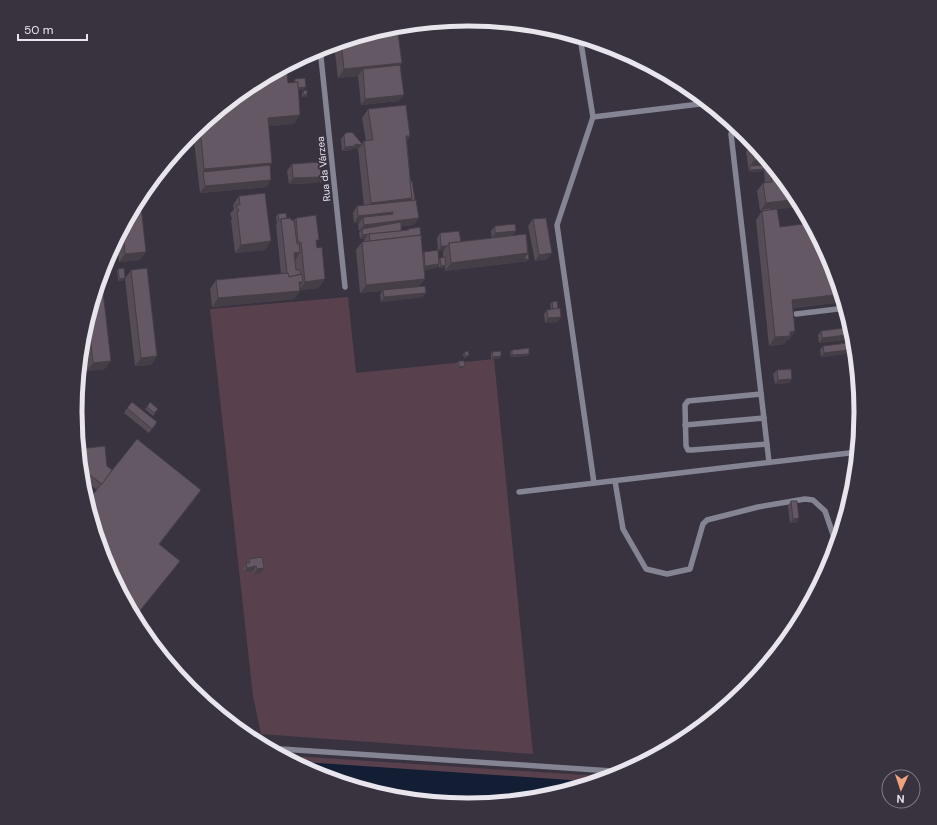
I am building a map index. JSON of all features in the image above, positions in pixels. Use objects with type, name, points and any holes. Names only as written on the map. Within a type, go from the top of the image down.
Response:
[{"type":"lane","points":[[581,43],[593,117],[557,225],[594,483]]},
{"type":"lane","name":"Rua da Várzea","points":[[321,55],[344,287]]},
{"type":"lane","points":[[593,117],[701,104]]},
{"type":"lane","points":[[731,134],[769,462]]},
{"type":"lane","points":[[796,314],[841,309]]},
{"type":"lane","points":[[761,394],[688,401],[685,405],[686,446],[690,450],[767,444]]},
{"type":"lane","points":[[686,425],[764,418]]},
{"type":"lane","points":[[519,492],[853,453]]},
{"type":"lane","points":[[615,481],[623,529],[646,569],[667,574],[690,569],[703,524],[707,520],[758,507],[805,498],[813,500],[825,511],[834,537]]},
{"type":"lane","points":[[279,749],[613,771]]},
{"type":"shaded area","points":[[348,297],[356,373],[494,359],[533,754],[261,734],[253,696],[210,309]]},
{"type":"shaded area","points":[[292,756],[599,776],[569,786],[519,796],[468,799],[443,798],[393,792],[368,786],[321,770]]},
{"type":"water","points":[[304,762],[584,781],[544,792],[519,796],[468,799],[443,798],[393,792],[368,786],[321,770]]},
{"type":"building","points":[[398,32],[402,63],[344,69],[342,48],[368,39]]},
{"type":"building","points":[[400,65],[404,95],[365,99],[363,69]]},
{"type":"building","points":[[287,73],[288,83],[298,82],[300,115],[268,118],[272,163],[204,169],[201,134],[233,106],[254,91]]},
{"type":"building","points":[[305,78],[306,87],[298,88],[298,82],[295,82],[295,79]]},
{"type":"building","points":[[307,90],[307,95],[304,95],[303,91]]},
{"type":"building","points":[[406,105],[410,136],[406,136],[412,198],[371,203],[364,141],[373,140],[368,109]]},
{"type":"building","points":[[352,132],[362,145],[355,144],[355,146],[345,147],[344,135]]},
{"type":"building","points":[[753,151],[760,160],[754,160]]},
{"type":"building","points":[[320,162],[321,177],[293,178],[292,164]]},
{"type":"building","points":[[270,165],[271,180],[205,186],[203,172]]},
{"type":"building","points":[[764,165],[765,169],[750,170],[750,166]]},
{"type":"building","points":[[771,172],[791,200],[766,203],[763,183],[772,182]]},
{"type":"building","points":[[324,175],[325,181],[321,181],[321,176]]},
{"type":"building","points":[[410,181],[412,181],[415,200],[411,200]]},
{"type":"building","points":[[265,193],[271,241],[241,245],[237,211],[239,211],[236,205],[240,205],[239,196]]},
{"type":"building","points":[[416,200],[419,218],[364,225],[363,218],[365,217],[393,214],[393,212],[358,216],[357,206]]},
{"type":"building","points":[[141,207],[146,252],[125,254],[124,239]]},
{"type":"building","points":[[770,208],[771,210],[764,211],[764,209]]},
{"type":"building","points":[[777,209],[780,227],[805,224],[826,265],[836,295],[792,300],[795,331],[790,332],[790,336],[775,337],[762,211]]},
{"type":"building","points":[[286,213],[287,218],[279,221],[278,214]]},
{"type":"building","points":[[316,215],[319,240],[316,240],[317,248],[322,247],[325,279],[305,282],[301,242],[298,242],[296,218]]},
{"type":"building","points":[[291,218],[291,220],[294,220],[297,244],[299,244],[300,252],[294,253],[296,270],[300,270],[301,274],[289,277],[287,273],[281,219]]},
{"type":"building","points":[[546,218],[552,253],[539,255],[533,219]]},
{"type":"building","points":[[401,222],[401,231],[363,235],[362,229]]},
{"type":"building","points":[[515,224],[516,231],[495,233],[495,226]]},
{"type":"building","points":[[420,227],[421,235],[370,241],[369,234],[409,230],[408,229]]},
{"type":"building","points":[[459,231],[461,242],[449,243],[447,246],[441,246],[440,233]]},
{"type":"building","points":[[526,234],[528,253],[451,263],[449,243]]},
{"type":"building","points":[[421,235],[425,279],[366,285],[362,242]]},
{"type":"building","points":[[527,244],[529,259],[524,259],[528,253]]},
{"type":"building","points":[[438,250],[439,264],[425,266],[424,252]]},
{"type":"building","points":[[445,257],[446,265],[441,266],[440,258]]},
{"type":"building","points":[[124,268],[125,278],[119,279],[118,269]]},
{"type":"building","points":[[147,268],[157,356],[141,358],[131,270]]},
{"type":"building","points":[[288,273],[289,277],[302,274],[303,282],[299,282],[300,291],[218,298],[216,280]]},
{"type":"building","points":[[425,286],[426,293],[384,297],[383,290]]},
{"type":"building","points":[[103,289],[111,361],[93,363],[90,333]]},
{"type":"building","points":[[557,301],[558,308],[553,309],[552,302]]},
{"type":"building","points":[[560,308],[561,317],[548,318],[547,310]]},
{"type":"building","points":[[846,328],[847,335],[822,338],[821,331]]},
{"type":"building","points":[[849,343],[850,350],[824,353],[823,346]]},
{"type":"building","points":[[529,348],[529,354],[512,355],[512,350]]},
{"type":"building","points":[[468,351],[469,355],[465,356],[465,352]]},
{"type":"building","points":[[501,351],[501,356],[493,357],[492,352]]},
{"type":"building","points":[[459,361],[464,361],[465,366],[459,367]]},
{"type":"building","points":[[791,369],[792,379],[778,380],[777,370]]},
{"type":"building","points":[[132,402],[157,422],[152,429],[127,408]]},
{"type":"building","points":[[150,402],[158,409],[154,413],[147,407]]},
{"type":"building","points":[[137,439],[201,490],[159,544],[180,561],[138,613],[111,560],[91,497]]},
{"type":"building","points":[[105,446],[107,466],[112,470],[102,484],[90,475],[87,475],[84,448]]},
{"type":"building","points":[[791,501],[797,501],[799,518],[793,519]]},
{"type":"building","points":[[262,557],[264,568],[257,569],[256,566],[247,568],[246,563],[250,563],[249,559]]}]
